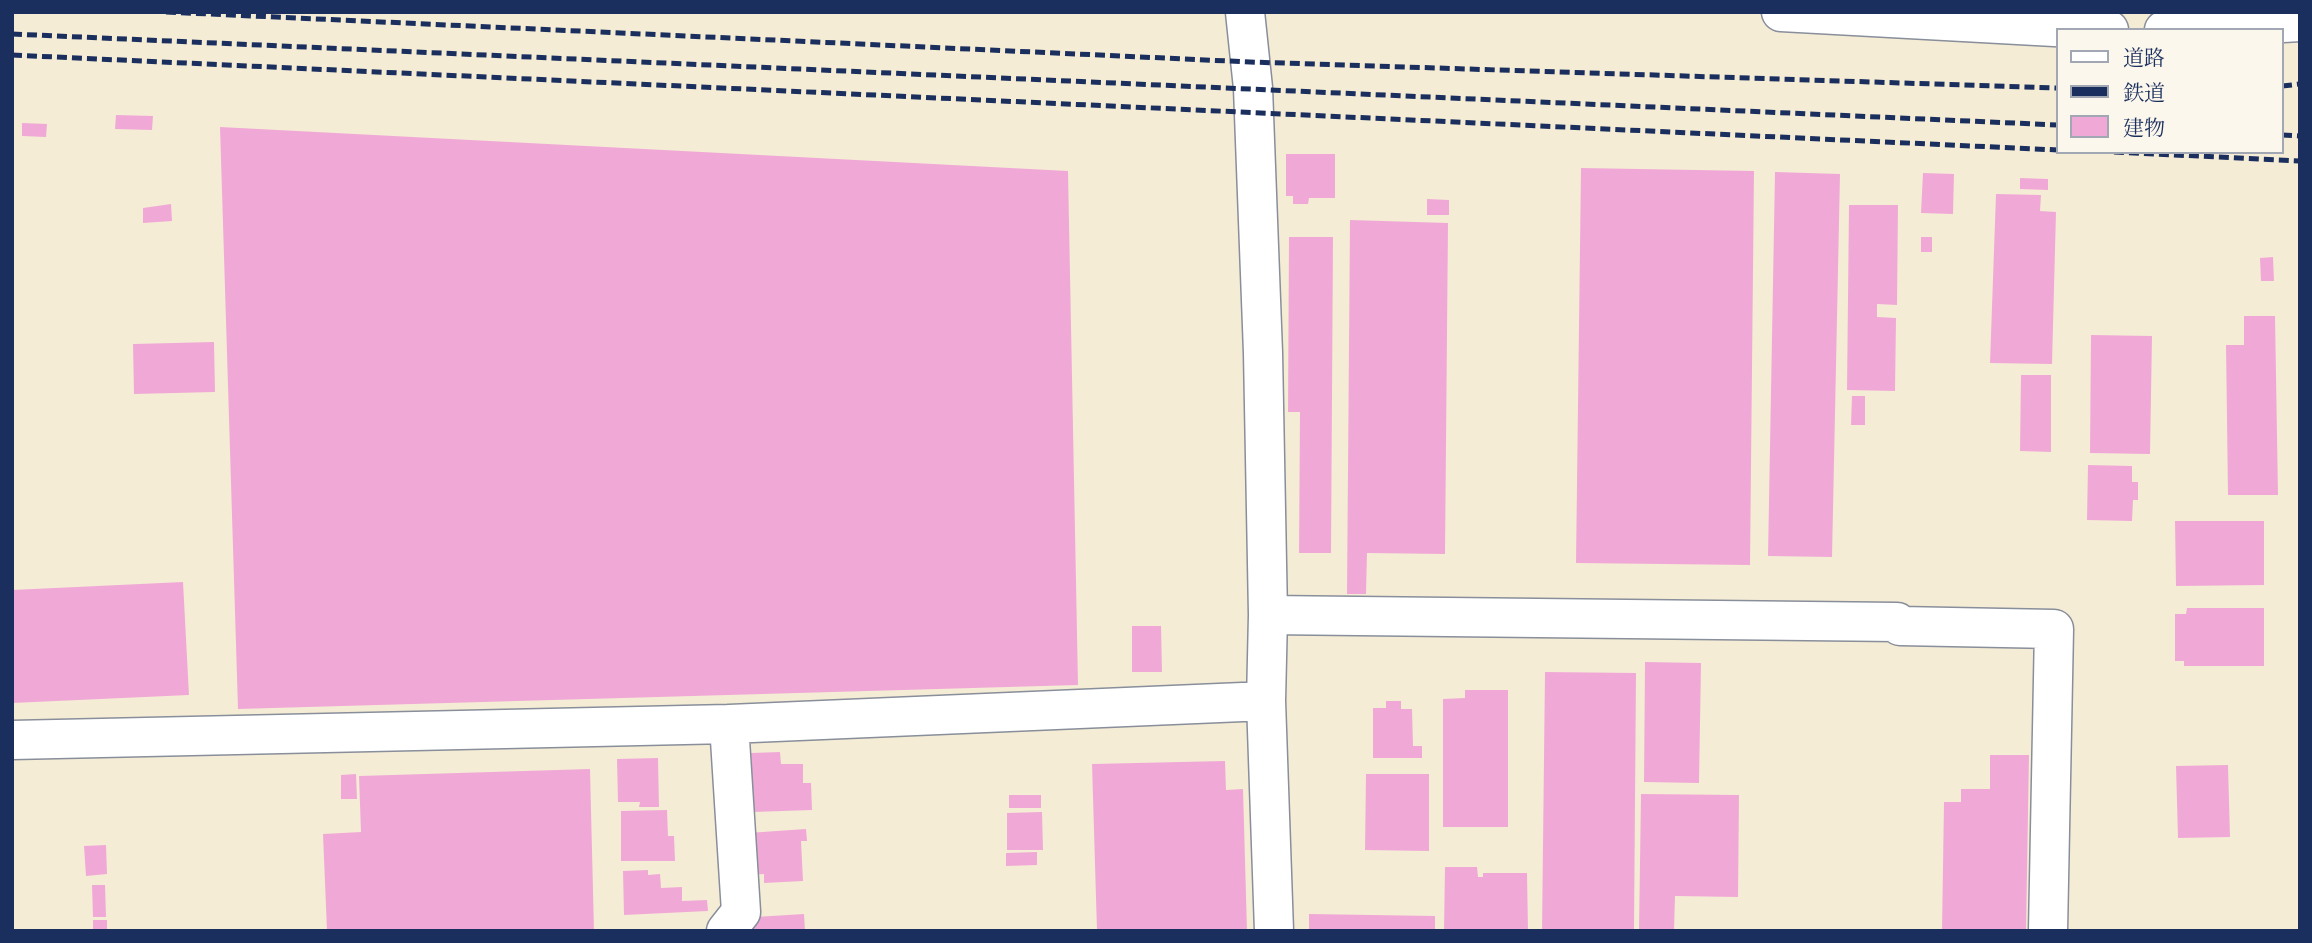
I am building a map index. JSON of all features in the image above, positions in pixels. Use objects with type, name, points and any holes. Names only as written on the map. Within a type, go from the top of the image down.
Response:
[{"type":"street","points":[[1245,12],[1253,88],[1268,615],[1266,701],[1274,931]]},
{"type":"street","points":[[1781,12],[2091,23]]},
{"type":"street","points":[[2198,28],[2300,22]]},
{"type":"street","points":[[1268,615],[1897,622],[1900,626],[2054,629],[2048,931]]},
{"type":"street","points":[[12,740],[729,724],[1266,701]]},
{"type":"street","points":[[726,931],[741,912],[729,724]]},
{"type":"building","points":[[116,115],[153,116],[152,130],[115,129]]},
{"type":"building","points":[[22,123],[47,124],[46,137],[22,136]]},
{"type":"building","points":[[220,127],[1068,171],[1078,685],[238,709]]},
{"type":"building","points":[[1286,154],[1335,154],[1335,198],[1309,198],[1308,204],[1293,204],[1293,196],[1286,196]]},
{"type":"building","points":[[1581,168],[1754,171],[1750,565],[1576,563]]},
{"type":"building","points":[[1775,172],[1840,174],[1832,557],[1768,556]]},
{"type":"building","points":[[1923,173],[1954,174],[1953,214],[1921,213]]},
{"type":"building","points":[[2020,178],[2048,179],[2048,190],[2020,189]]},
{"type":"building","points":[[1996,194],[2041,195],[2040,211],[2056,212],[2052,364],[1990,363]]},
{"type":"building","points":[[1427,199],[1449,200],[1449,215],[1427,215]]},
{"type":"building","points":[[171,204],[172,221],[143,223],[143,208]]},
{"type":"building","points":[[1849,205],[1898,205],[1897,305],[1877,304],[1877,317],[1896,318],[1895,391],[1847,390]]},
{"type":"building","points":[[1350,220],[1448,223],[1445,554],[1367,553],[1366,594],[1347,594]]},
{"type":"building","points":[[1289,237],[1333,237],[1331,553],[1299,553],[1300,412],[1288,412]]},
{"type":"building","points":[[1921,237],[1932,237],[1932,252],[1921,252]]},
{"type":"building","points":[[2273,257],[2274,281],[2261,281],[2260,258]]},
{"type":"building","points":[[2244,316],[2275,316],[2278,495],[2228,495],[2226,345],[2244,345]]},
{"type":"building","points":[[2091,335],[2152,336],[2150,454],[2090,453]]},
{"type":"building","points":[[214,342],[215,392],[134,394],[133,344]]},
{"type":"building","points":[[2021,375],[2051,375],[2051,452],[2020,451]]},
{"type":"building","points":[[1852,396],[1865,396],[1865,425],[1851,425]]},
{"type":"building","points":[[2088,465],[2132,466],[2132,482],[2138,482],[2138,500],[2133,500],[2132,521],[2087,520]]},
{"type":"building","points":[[2175,521],[2264,521],[2264,585],[2176,586]]},
{"type":"building","points":[[183,582],[189,695],[12,703],[12,590]]},
{"type":"building","points":[[2187,608],[2264,608],[2264,666],[2184,666],[2184,661],[2175,661],[2175,614],[2186,614]]},
{"type":"building","points":[[1132,626],[1161,626],[1162,672],[1132,672]]},
{"type":"building","points":[[1645,662],[1701,663],[1699,783],[1644,782]]},
{"type":"building","points":[[1545,672],[1636,673],[1634,931],[1542,931]]},
{"type":"building","points":[[1465,690],[1508,690],[1508,827],[1443,827],[1443,699],[1465,698]]},
{"type":"building","points":[[1386,701],[1401,701],[1401,709],[1412,709],[1413,746],[1422,746],[1422,758],[1373,758],[1373,708],[1386,708]]},
{"type":"building","points":[[780,752],[781,764],[803,764],[803,783],[811,783],[812,810],[753,812],[751,753]]},
{"type":"building","points":[[1990,755],[2029,755],[2026,931],[1942,931],[1944,802],[1961,802],[1961,789],[1990,789]]},
{"type":"building","points":[[658,758],[659,807],[639,807],[640,802],[618,802],[617,759]]},
{"type":"building","points":[[1225,761],[1226,790],[1243,789],[1247,931],[1097,931],[1092,764]]},
{"type":"building","points":[[2228,765],[2230,837],[2178,838],[2176,766]]},
{"type":"building","points":[[590,769],[594,931],[327,931],[323,834],[361,832],[359,776]]},
{"type":"building","points":[[356,774],[357,799],[341,799],[341,775]]},
{"type":"building","points":[[1366,774],[1429,774],[1429,851],[1365,850]]},
{"type":"building","points":[[1641,794],[1739,795],[1738,897],[1675,896],[1674,931],[1639,931]]},
{"type":"building","points":[[1009,795],[1041,795],[1041,808],[1009,808]]},
{"type":"building","points":[[667,810],[668,836],[674,836],[675,861],[621,861],[621,811]]},
{"type":"building","points":[[1042,812],[1043,850],[1007,850],[1007,813]]},
{"type":"building","points":[[806,829],[807,841],[801,841],[803,881],[764,883],[764,874],[750,875],[748,833]]},
{"type":"building","points":[[106,845],[107,874],[86,876],[84,846]]},
{"type":"building","points":[[1037,852],[1037,865],[1006,866],[1006,853]]},
{"type":"building","points":[[1445,867],[1477,867],[1478,877],[1483,877],[1483,873],[1527,873],[1528,931],[1444,931]]},
{"type":"building","points":[[648,870],[648,875],[660,874],[661,888],[682,887],[682,901],[707,900],[708,911],[624,915],[623,871]]},
{"type":"building","points":[[92,885],[105,885],[106,917],[93,917]]},
{"type":"building","points":[[804,914],[805,931],[742,931],[755,917]]},
{"type":"building","points":[[1309,914],[1435,916],[1435,931],[1309,931]]},
{"type":"building","points":[[93,920],[107,920],[107,931],[93,931]]},
{"type":"railway","points":[[166,12],[1250,62],[2056,88]]},
{"type":"railway","points":[[12,34],[2056,125]]},
{"type":"railway","points":[[12,55],[2056,150]]},
{"type":"railway","points":[[2284,86],[2300,84]]},
{"type":"railway","points":[[2284,135],[2300,136]]},
{"type":"railway","points":[[2155,154],[2300,161]]}]
